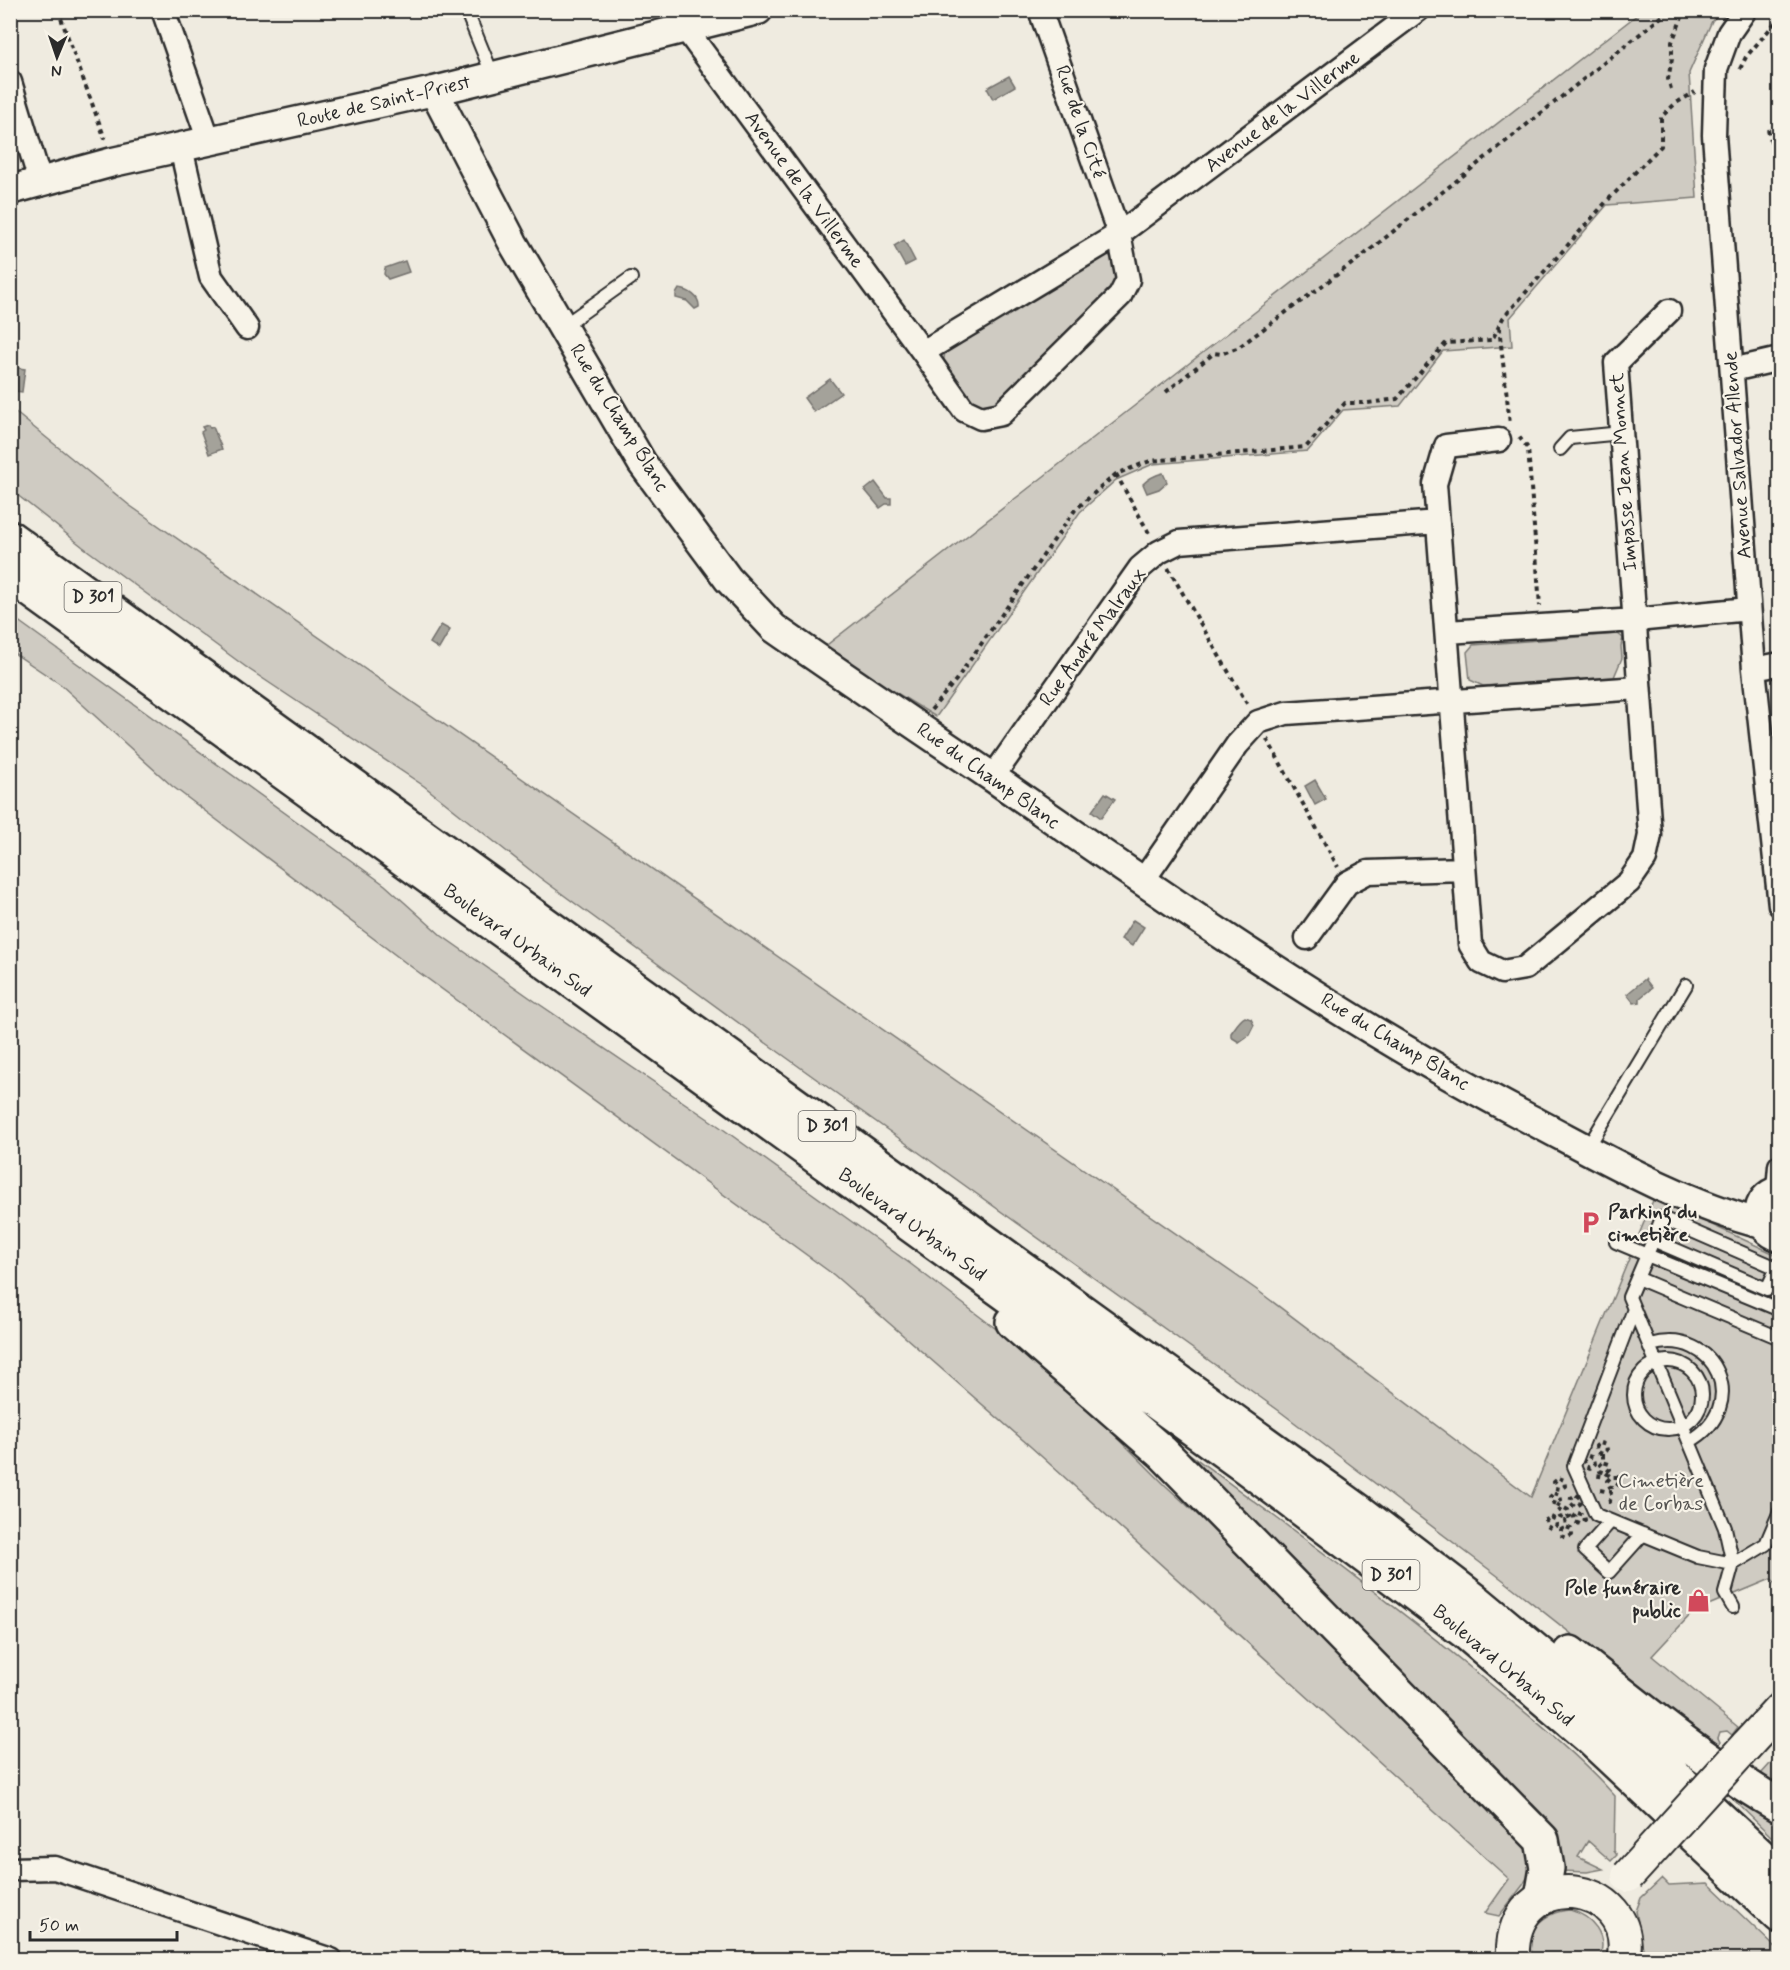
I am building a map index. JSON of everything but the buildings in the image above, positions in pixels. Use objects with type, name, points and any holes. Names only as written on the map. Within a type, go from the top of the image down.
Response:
[{"type":"highway","name":"Boulevard Urbain Sud","points":[[10,538],[1351,1505],[1476,1600],[1572,1681],[1779,1874]]},
{"type":"highway","name":"Boulevard Urbain Sud","points":[[10,575],[1246,1467],[1464,1631],[1591,1739],[1779,1916]]},
{"type":"highway","points":[[973,1269],[992,1303],[1163,1453],[1542,1840],[1547,1868],[1542,1898]]},
{"type":"highway","points":[[1476,1600],[1512,1608],[1689,1745],[1746,1787],[1779,1806]]},
{"type":"main road","points":[[1600,1900],[1628,1876],[1779,1709]]},
{"type":"main road","points":[[1513,1959],[1512,1942],[1517,1924],[1527,1909],[1542,1898],[1556,1892],[1571,1891],[1600,1900],[1614,1914],[1623,1931],[1625,1950],[1623,1959]]},
{"type":"street","points":[[163,10],[209,141]]},
{"type":"street","name":"Route de Saint-Priest","points":[[10,189],[113,162],[434,91],[758,10]]},
{"type":"street","name":"Rue de la Cité","points":[[1040,10],[1119,234]]},
{"type":"street","name":"Avenue de la Villerme","points":[[923,352],[1119,234],[1418,10]]},
{"type":"street","name":"Avenue Salvador Allende","points":[[1744,10],[1729,33],[1716,69],[1716,166],[1754,669],[1779,905]]},
{"type":"street","name":"Avenue de la Villerme","points":[[685,28],[964,410],[981,418],[1001,414],[1120,296],[1128,280],[1119,234]]},
{"type":"street","points":[[10,82],[40,181]]},
{"type":"street","name":"Rue du Champ Blanc","points":[[434,91],[513,243],[642,463],[728,579],[774,628],[1142,882],[1278,972],[1466,1086],[1642,1178],[1722,1213],[1771,1231]]},
{"type":"street","points":[[181,148],[211,278],[247,328]]},
{"type":"street","name":"Impasse Jean Monnet","points":[[1447,632],[1470,944],[1481,962],[1502,972],[1525,968],[1629,882],[1646,859],[1650,835],[1616,363],[1669,311]]},
{"type":"street","points":[[1732,370],[1779,359]]},
{"type":"street","points":[[1508,433],[1446,446],[1435,484],[1447,632],[1636,620],[1749,609]]},
{"type":"street","name":"Rue André Malraux","points":[[992,778],[1140,568],[1159,552],[1179,542],[1438,522]]},
{"type":"street","points":[[1754,669],[1779,664]]},
{"type":"street","points":[[1142,882],[1237,745],[1258,722],[1286,713],[1639,688]]},
{"type":"street","points":[[1307,938],[1347,883],[1368,872],[1464,869]]},
{"type":"street","points":[[1771,1231],[1760,1217],[1762,1203],[1779,1182]]},
{"type":"street","points":[[10,1869],[55,1868],[331,1959]]},
{"type":"lane","points":[[466,10],[493,76]]},
{"type":"lane","points":[[562,327],[631,278]]},
{"type":"lane","points":[[1560,448],[1570,438],[1622,433]]},
{"type":"lane","points":[[1587,1149],[1686,985]]},
{"type":"lane","points":[[1733,1607],[1725,1593],[1733,1564],[1725,1528],[1629,1297],[1662,1218],[1777,1268],[1777,1273],[1761,1303]]},
{"type":"lane","points":[[1653,1240],[1767,1289]]},
{"type":"lane","points":[[1616,1242],[1779,1310]]},
{"type":"lane","points":[[1637,1278],[1779,1335]]},
{"type":"lane","points":[[1634,1309],[1574,1466],[1596,1515],[1698,1557],[1733,1564],[1766,1544],[1778,1518]]},
{"type":"lane","points":[[1650,1345],[1662,1341],[1687,1344],[1708,1357],[1715,1367],[1722,1391],[1721,1404],[1710,1426],[1690,1441]]},
{"type":"lane","points":[[1678,1362],[1695,1372],[1700,1381],[1701,1401],[1697,1410],[1683,1424],[1675,1428],[1658,1427],[1643,1419],[1638,1412],[1634,1395],[1638,1379],[1643,1372],[1657,1363],[1678,1362]]},
{"type":"lane","points":[[1611,1521],[1585,1550],[1609,1572],[1643,1534]]},
{"type":"path","points":[[58,10],[113,162]]},
{"type":"path","points":[[1166,392],[1214,353],[1221,354],[1239,347],[1365,254],[1670,10]]},
{"type":"path","points":[[1671,89],[1668,79],[1672,59],[1672,42],[1684,10]]},
{"type":"path","points":[[916,726],[956,680],[1075,510],[1116,474],[1150,461],[1306,447],[1345,403],[1396,399],[1446,343],[1492,340],[1503,318],[1606,201],[1661,146],[1661,117],[1676,103],[1697,91],[1715,87],[1732,87],[1746,57],[1779,17]]},
{"type":"path","points":[[1768,129],[1776,161]]},
{"type":"path","points":[[1498,327],[1508,433],[1528,448],[1540,583],[1541,626]]},
{"type":"path","points":[[1116,474],[1347,883]]},
{"type":"path","points":[[1603,1454],[1603,1462]]},
{"type":"path","points":[[1599,1478],[1600,1471],[1597,1465],[1603,1462],[1609,1464],[1610,1469],[1606,1473]]},
{"type":"path","points":[[1600,1471],[1611,1477],[1617,1477],[1619,1483],[1610,1489],[1607,1481],[1611,1477]]},
{"type":"path","points":[[1568,1510],[1570,1503]]},
{"type":"path","points":[[1557,1504],[1568,1510],[1572,1516],[1558,1521]]},
{"type":"path","points":[[1563,1508],[1558,1512],[1558,1521],[1562,1536],[1567,1538],[1572,1534],[1571,1529],[1566,1527]]},
{"type":"path","points":[[1565,1519],[1566,1527]]},
{"type":"path","points":[[1561,1530],[1566,1527]]},
{"type":"green space","points":[[1642,11],[1721,11],[1712,21],[1689,73],[1697,198],[1607,205],[1510,318],[1512,346],[1443,351],[1400,406],[1343,410],[1308,451],[1153,464],[1116,480],[1080,512],[936,717],[823,648]]},
{"type":"green space","points":[[1107,254],[1114,259],[1119,288],[995,408],[970,407],[943,364],[949,344]]},
{"type":"green space","name":"Cimetière de Corbas","points":[[10,408],[129,505],[1257,1290],[1531,1497],[1654,1198],[1779,1256],[1779,1589],[1771,1579],[1694,1611],[1652,1656],[1738,1727],[1732,1735],[1727,1731],[1720,1732],[1718,1738],[1720,1742],[1716,1748],[1503,1580],[1278,1410],[762,1040],[539,877],[424,786],[250,670],[83,547],[11,490]]},
{"type":"green space","points":[[10,615],[385,885],[442,936],[720,1127],[912,1265],[1008,1338],[1092,1412],[1166,1486],[1224,1539],[1475,1789],[1524,1841],[1533,1867],[1523,1885],[1499,1916],[1485,1913],[1509,1879],[1031,1447],[834,1275],[406,963],[172,786],[60,684],[11,651]]},
{"type":"green space","points":[[1618,634],[1623,638],[1622,658],[1614,677],[1483,686],[1470,680],[1467,652],[1473,645]]},
{"type":"green space","points":[[1141,1418],[1399,1611],[1568,1749],[1615,1796],[1614,1851],[1617,1855],[1611,1861],[1588,1841],[1578,1857],[1603,1869],[1587,1872],[1561,1871]]},
{"type":"green space","points":[[1779,1754],[1779,1789],[1763,1780],[1761,1774]]},
{"type":"green space","points":[[1742,1795],[1779,1816],[1779,1844],[1736,1802]]},
{"type":"green space","points":[[1662,1878],[1669,1885],[1708,1883],[1779,1951],[1779,1959],[1659,1960],[1644,1954],[1636,1911],[1641,1898]]},
{"type":"green space","points":[[1570,1910],[1585,1917],[1597,1928],[1602,1942],[1599,1960],[1533,1959],[1530,1940],[1537,1925],[1551,1915]]},
{"type":"shaded area","points":[[1009,76],[1015,86],[993,99],[987,88]]},
{"type":"shaded area","points":[[904,240],[915,261],[905,266],[894,246]]},
{"type":"shaded area","points":[[405,261],[409,272],[388,279],[384,274],[385,268]]},
{"type":"shaded area","points":[[679,289],[693,295],[698,300],[699,307],[695,309],[687,301],[676,298]]},
{"type":"shaded area","points":[[11,367],[25,369],[22,392],[15,391],[16,382],[11,381]]},
{"type":"shaded area","points":[[830,379],[841,393],[814,412],[804,398]]},
{"type":"shaded area","points":[[208,425],[210,428],[213,427],[222,449],[209,454],[201,432],[204,430],[202,427]]},
{"type":"shaded area","points":[[1163,473],[1167,482],[1159,489],[1147,493],[1143,484]]},
{"type":"shaded area","points":[[875,482],[887,498],[891,498],[891,504],[880,508],[865,490]]},
{"type":"shaded area","points":[[441,625],[450,630],[439,649],[430,643]]},
{"type":"shaded area","points":[[1315,780],[1326,799],[1315,805],[1305,786]]},
{"type":"shaded area","points":[[1105,793],[1115,799],[1101,818],[1092,811]]},
{"type":"shaded area","points":[[1133,920],[1144,927],[1132,946],[1121,939]]},
{"type":"shaded area","points":[[1645,979],[1652,988],[1640,998],[1640,1002],[1634,1003],[1627,994]]},
{"type":"shaded area","points":[[1245,1017],[1251,1019],[1254,1025],[1249,1035],[1239,1042],[1231,1037],[1231,1033]]},
{"type":"place","name":"Parking du cimetière","points":[[1590,1223]]},
{"type":"place","name":"Pole funéraire public","points":[[1699,1600]]}]
